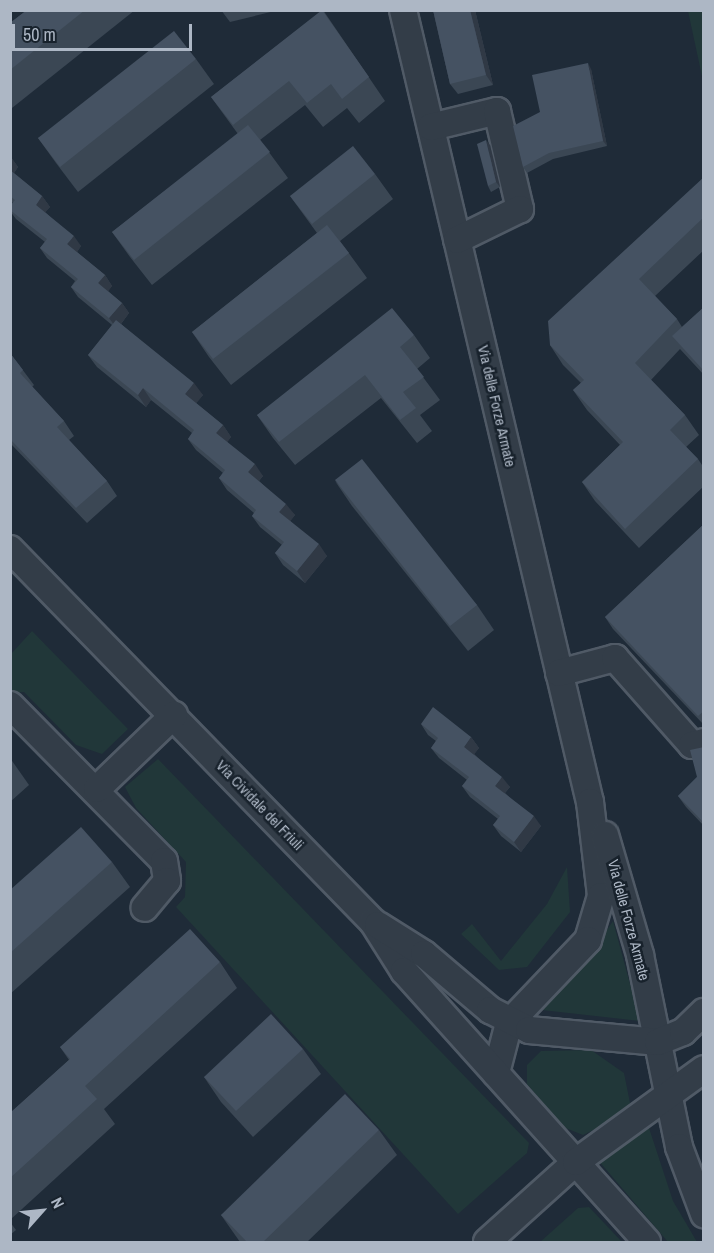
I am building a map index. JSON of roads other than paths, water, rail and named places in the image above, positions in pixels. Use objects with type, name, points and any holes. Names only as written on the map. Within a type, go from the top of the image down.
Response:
[{"type":"street","name":"Via delle Forze Armate","points":[[403,10],[590,802],[601,896],[598,921],[573,959],[509,1023]]},
{"type":"street","points":[[431,127],[497,111],[520,208],[458,240]]},
{"type":"street","name":"Via Cividale del Friuli","points":[[10,549],[373,922],[404,971],[496,1073]]},
{"type":"street","points":[[560,673],[615,658],[692,745],[704,742]]},
{"type":"street","points":[[10,705],[97,789],[164,861],[167,880],[144,908]]},
{"type":"street","points":[[97,789],[174,715]]},
{"type":"street","name":"Via delle Forze Armate","points":[[590,802],[625,898],[687,1174],[704,1214]]},
{"type":"street","points":[[373,922],[424,954],[509,1023],[529,1030],[658,1041],[683,1032],[704,1012]]},
{"type":"street","points":[[704,1019],[704,1035]]},
{"type":"street","points":[[509,1023],[496,1073],[647,1242]]},
{"type":"street","points":[[487,1242],[576,1162],[704,1069]]}]
